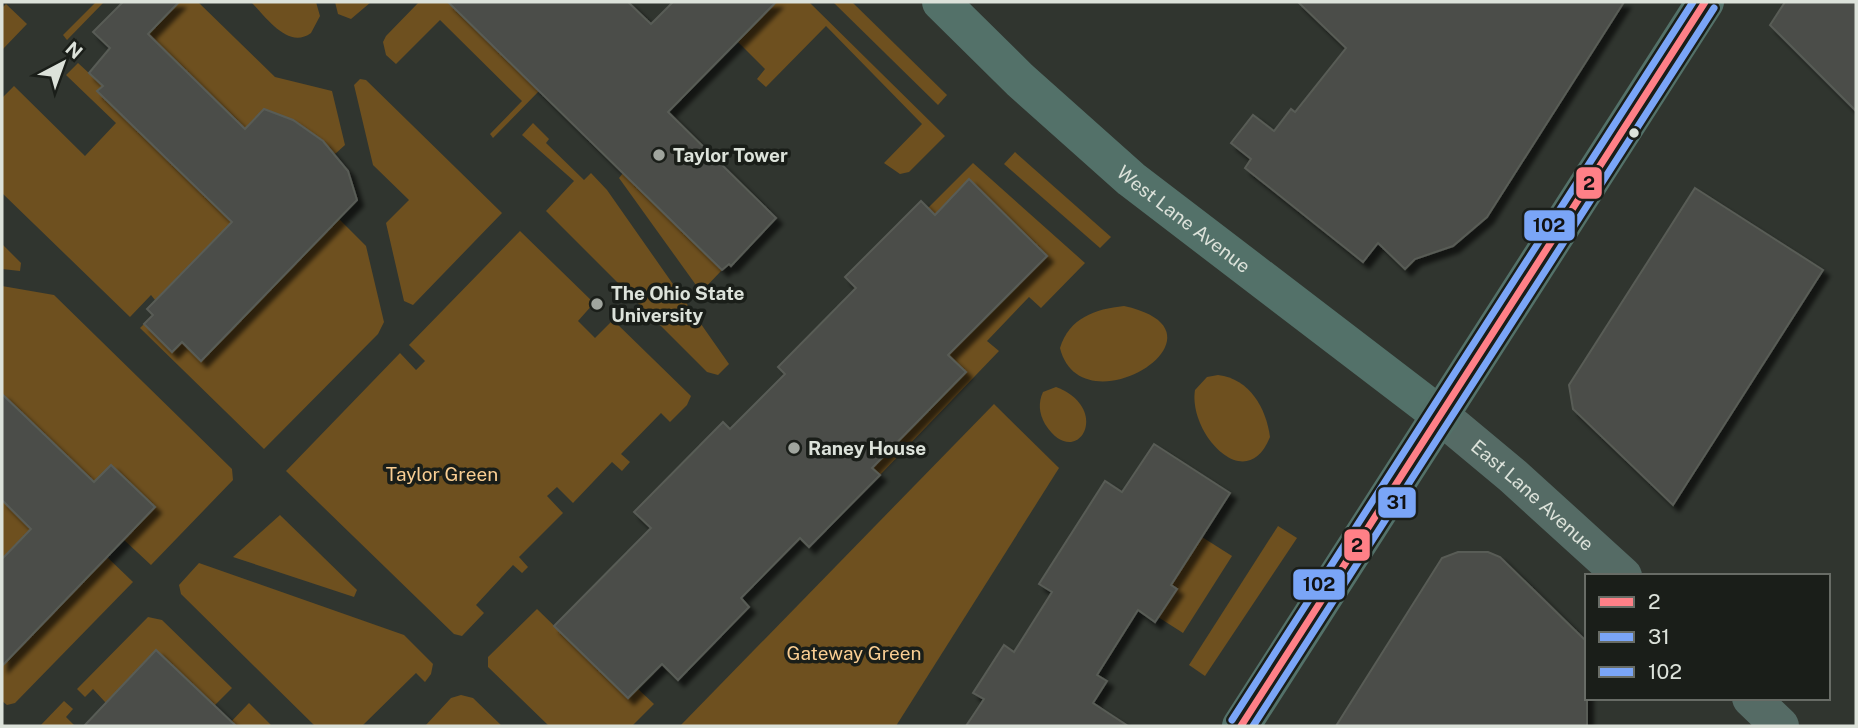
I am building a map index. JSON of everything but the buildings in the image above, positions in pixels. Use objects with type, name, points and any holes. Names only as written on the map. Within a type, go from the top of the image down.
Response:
[{"type":"main road","name":"West Lane Avenue","points":[[941,2],[1028,87],[1131,179],[1441,416]]},
{"type":"main road","points":[[1241,726],[1705,2]]},
{"type":"street","name":"East Lane Avenue","points":[[1441,416],[1621,574]]},
{"type":"street","points":[[1753,700],[1780,726]]},
{"type":"green space","points":[[96,2],[104,2],[67,40],[63,35]]},
{"type":"green space","points":[[153,2],[198,2],[275,77],[332,91],[345,145],[335,154],[303,127],[265,109],[245,129],[148,34],[166,15]]},
{"type":"green space","points":[[251,2],[316,2],[320,16],[311,33],[294,37],[278,30]]},
{"type":"green space","points":[[335,2],[371,2],[351,19],[338,14]]},
{"type":"green space","points":[[419,2],[461,2],[457,11],[539,91],[493,138],[490,134],[522,101],[440,20],[396,64],[386,55],[383,42],[386,36]]},
{"type":"green space","points":[[777,2],[809,2],[945,136],[909,172],[900,174],[884,163],[922,124],[826,26],[766,87],[757,79],[765,69],[737,41]]},
{"type":"green space","points":[[833,2],[852,2],[947,95],[938,105]]},
{"type":"green space","points":[[6,4],[27,24],[2,50],[2,8]]},
{"type":"green space","points":[[78,63],[103,86],[98,91],[232,222],[155,300],[151,295],[130,317],[2,193],[2,98],[14,86],[85,156],[116,123],[66,75]]},
{"type":"green space","points":[[360,79],[366,80],[502,213],[413,305],[404,301],[386,223],[409,200],[373,165],[354,85]]},
{"type":"green space","points":[[533,123],[549,139],[546,143],[584,180],[591,173],[607,190],[729,364],[718,375],[707,372],[546,211],[574,181],[522,135]]},
{"type":"green space","points":[[1015,152],[1111,237],[1100,248],[1004,164]]},
{"type":"green space","points":[[973,163],[1085,263],[1041,308],[1029,297],[987,341],[999,351],[880,475],[872,468],[966,373],[948,355],[1046,256],[969,180],[934,215],[928,208]]},
{"type":"green space","points":[[623,173],[722,270],[701,292],[619,178]]},
{"type":"green space","points":[[339,219],[366,246],[384,322],[378,334],[264,449],[140,328],[144,324],[182,342],[201,360]]},
{"type":"green space","name":"Taylor Green","points":[[520,231],[594,303],[578,321],[595,338],[613,320],[691,396],[687,405],[670,422],[661,413],[621,454],[630,462],[622,471],[612,462],[573,503],[557,487],[547,496],[563,513],[519,557],[528,567],[522,573],[513,565],[476,605],[484,613],[462,636],[454,634],[286,471],[400,353],[416,370],[425,361],[409,345]]},
{"type":"green space","points":[[2,244],[21,263],[20,271],[2,269]]},
{"type":"green space","points":[[2,286],[54,295],[232,469],[233,480],[151,565],[123,539],[154,506],[111,465],[94,482],[2,394]]},
{"type":"green space","points":[[1124,306],[1156,319],[1167,335],[1162,353],[1144,369],[1121,379],[1096,381],[1074,372],[1060,348],[1070,329],[1093,313]]},
{"type":"green space","points":[[1218,375],[1239,382],[1254,397],[1265,416],[1270,437],[1260,454],[1247,461],[1234,460],[1221,452],[1209,440],[1200,424],[1195,407],[1195,390],[1207,377]]},
{"type":"green space","points":[[1056,387],[1073,397],[1083,409],[1086,421],[1084,432],[1077,440],[1068,442],[1057,437],[1043,420],[1040,404],[1043,392]]},
{"type":"green space","name":"Gateway Green","points":[[994,404],[1059,468],[896,726],[680,726]]},
{"type":"green space","points":[[2,500],[31,529],[2,559]]},
{"type":"green space","points":[[280,515],[357,590],[354,597],[233,557]]},
{"type":"green space","points":[[1278,526],[1297,538],[1205,676],[1189,665]]},
{"type":"green space","points":[[1202,537],[1232,556],[1183,633],[1158,617],[1171,585]]},
{"type":"green space","points":[[107,557],[133,582],[15,703],[7,705],[2,701],[2,665]]},
{"type":"green space","points":[[199,563],[404,635],[433,664],[431,674],[425,682],[416,673],[362,726],[315,726],[181,594],[179,585]]},
{"type":"green space","points":[[537,609],[628,698],[638,689],[654,704],[632,726],[549,726],[488,667],[488,657]]},
{"type":"green space","points":[[148,617],[162,620],[232,688],[214,706],[106,703],[93,689],[85,697],[77,689]]},
{"type":"green space","points":[[461,695],[473,698],[502,726],[425,726],[451,698]]},
{"type":"green space","points":[[64,701],[73,709],[66,717],[75,726],[40,726]]},
{"type":"green space","points":[[249,703],[272,726],[227,726]]},
{"type":"transit line","name":"102","points":[[1232,720],[1693,2]]},
{"type":"transit line","name":"2","points":[[1241,726],[1705,2]]},
{"type":"transit line","name":"31","points":[[1253,726],[1714,8]]},
{"type":"place","name":"Taylor Tower","points":[[659,155]]},
{"type":"place","name":"The Ohio State University","points":[[597,304]]},
{"type":"place","name":"Raney House","points":[[794,448]]}]
